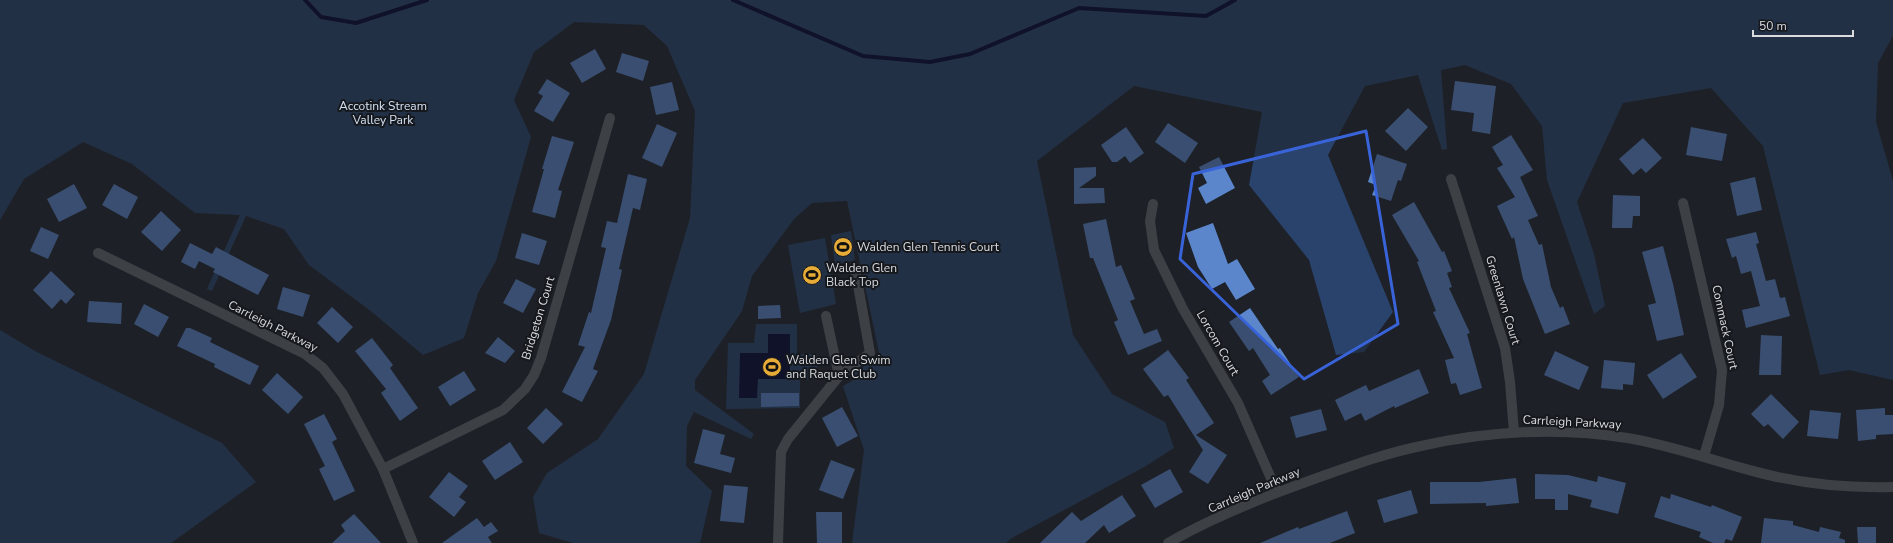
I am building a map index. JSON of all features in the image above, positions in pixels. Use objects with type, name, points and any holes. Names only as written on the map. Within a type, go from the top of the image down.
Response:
[{"type":"street","name":"Bridgeton Court","points":[[383,469],[495,416],[516,400],[526,389],[541,358],[610,118]]},
{"type":"street","name":"Greenlawn Court","points":[[1451,179],[1505,348],[1510,382],[1514,432]]},
{"type":"street","name":"Commack Court","points":[[1683,203],[1722,370],[1722,387],[1719,405],[1704,456]]},
{"type":"street","name":"Lorcom Court","points":[[1153,204],[1150,221],[1154,250],[1183,309],[1238,403],[1277,492]]},
{"type":"street","name":"Carrleigh Parkway","points":[[98,253],[305,354],[314,361],[331,377],[344,394],[383,469],[413,543]]},
{"type":"street","points":[[778,543],[781,452],[788,440],[839,376],[870,353],[856,274]]},
{"type":"street","points":[[826,316],[839,376]]},
{"type":"street","name":"Carrleigh Parkway","points":[[1168,543],[1277,492],[1364,462],[1420,446],[1475,436],[1514,432],[1549,432],[1613,436],[1704,456],[1774,476],[1816,484],[1859,488],[1893,487]]},
{"type":"highlighted area","points":[[1366,131],[1398,324],[1304,379],[1180,259],[1193,174]]},
{"type":"green space","name":"Accotink Stream Valley Park","points":[[0,0],[1893,0],[1893,36],[1878,63],[1876,122],[1893,181],[1893,380],[1849,370],[1820,375],[1763,146],[1711,88],[1623,103],[1577,202],[1594,254],[1605,306],[1594,314],[1547,180],[1542,126],[1511,84],[1465,65],[1441,70],[1447,149],[1442,150],[1418,75],[1365,86],[1328,155],[1393,312],[1364,352],[1336,355],[1309,260],[1249,185],[1262,112],[1134,86],[1037,161],[1073,335],[1112,394],[1165,422],[1174,448],[1146,466],[1012,538],[1006,543],[852,543],[864,450],[843,386],[855,379],[852,373],[880,357],[847,201],[812,203],[794,219],[752,276],[742,311],[695,380],[695,390],[754,434],[751,439],[694,412],[687,426],[686,466],[712,491],[700,543],[573,543],[539,533],[533,497],[547,473],[598,439],[644,374],[690,218],[695,111],[667,46],[644,25],[574,22],[534,52],[514,100],[531,137],[496,261],[478,293],[464,338],[423,355],[372,312],[309,265],[284,229],[246,216],[212,291],[207,289],[240,215],[195,213],[132,164],[83,142],[24,179],[0,220]]},
{"type":"green space","name":"Walden Glen Tennis Court","points":[[851,231],[855,260],[835,265],[831,235]]},
{"type":"green space","name":"Walden Glen Black Top","points":[[825,238],[836,304],[800,313],[788,245]]},
{"type":"green space","name":"Walden Glen Swim and Raquet Club","points":[[756,324],[797,324],[797,354],[817,354],[817,379],[800,380],[800,408],[726,409],[728,343],[754,343]]},
{"type":"green space","points":[[0,330],[35,351],[222,443],[256,482],[171,543],[0,543]]},
{"type":"shaded area","points":[[768,334],[790,334],[790,379],[758,379],[757,398],[739,398],[740,353],[768,353]]},
{"type":"building","points":[[595,49],[606,69],[582,83],[570,63]]},
{"type":"building","points":[[622,53],[649,61],[643,81],[616,72]]},
{"type":"building","points":[[547,79],[570,93],[553,122],[534,111],[543,96],[538,93]]},
{"type":"building","points":[[1455,81],[1496,86],[1490,134],[1472,131],[1474,113],[1451,110]]},
{"type":"building","points":[[672,82],[679,110],[656,115],[650,87]]},
{"type":"building","points":[[1408,108],[1428,127],[1406,151],[1385,131]]},
{"type":"building","points":[[1168,123],[1198,143],[1185,163],[1155,142]]},
{"type":"building","points":[[657,124],[677,133],[662,167],[642,158]]},
{"type":"building","points":[[1126,127],[1144,153],[1130,163],[1125,156],[1117,162],[1112,162],[1101,145]]},
{"type":"building","points":[[1691,127],[1727,134],[1722,161],[1686,155]]},
{"type":"building","points":[[1511,135],[1533,170],[1520,177],[1538,216],[1528,220],[1539,245],[1542,244],[1551,287],[1560,308],[1563,306],[1570,324],[1545,334],[1523,279],[1514,237],[1512,239],[1497,206],[1515,197],[1497,168],[1503,165],[1492,147]]},
{"type":"building","points":[[552,136],[574,142],[558,190],[562,191],[555,218],[532,212],[544,169],[542,169]]},
{"type":"building","points":[[1643,138],[1662,158],[1646,173],[1641,168],[1633,175],[1619,159]]},
{"type":"building","points":[[1377,154],[1407,164],[1401,181],[1398,180],[1391,201],[1372,195],[1376,185],[1368,182]]},
{"type":"building","points":[[1219,157],[1235,188],[1206,204],[1198,188],[1207,183],[1199,167]]},
{"type":"building","points":[[1096,167],[1096,176],[1079,188],[1104,188],[1105,203],[1074,204],[1074,168]]},
{"type":"building","points":[[628,174],[647,179],[640,210],[633,208],[619,269],[622,270],[611,320],[593,369],[598,371],[582,402],[562,392],[585,347],[578,345],[589,312],[591,313],[606,248],[601,247],[607,221],[617,223]]},
{"type":"building","points":[[1755,177],[1762,210],[1737,216],[1730,183]]},
{"type":"building","points":[[74,184],[87,208],[59,222],[47,199]]},
{"type":"building","points":[[114,184],[138,197],[127,219],[102,205]]},
{"type":"building","points":[[1613,195],[1640,196],[1640,216],[1633,216],[1632,228],[1612,228]]},
{"type":"building","points":[[1414,202],[1442,252],[1444,251],[1452,271],[1447,273],[1452,287],[1449,288],[1470,333],[1467,334],[1482,388],[1460,395],[1456,383],[1451,384],[1445,360],[1454,358],[1433,312],[1436,311],[1417,262],[1419,261],[1392,215]]},
{"type":"building","points":[[161,211],[181,230],[162,251],[141,232]]},
{"type":"building","points":[[1106,219],[1116,267],[1121,265],[1135,299],[1130,301],[1144,334],[1157,329],[1162,341],[1128,355],[1114,322],[1118,320],[1093,258],[1090,258],[1083,224]]},
{"type":"building","points":[[1213,223],[1228,264],[1237,259],[1255,289],[1236,300],[1225,282],[1212,289],[1198,267],[1186,233]]},
{"type":"building","points":[[41,227],[59,235],[48,259],[30,251]]},
{"type":"building","points":[[1756,232],[1759,243],[1756,244],[1766,281],[1775,279],[1780,298],[1785,297],[1790,316],[1746,328],[1742,310],[1760,306],[1751,271],[1741,274],[1736,256],[1732,258],[1726,239]]},
{"type":"building","points":[[522,233],[547,241],[539,265],[515,258]]},
{"type":"building","points":[[190,243],[212,254],[216,247],[269,275],[258,295],[213,272],[215,269],[199,261],[195,269],[181,262]]},
{"type":"building","points":[[1663,246],[1684,335],[1657,341],[1648,305],[1656,303],[1642,252]]},
{"type":"building","points":[[51,271],[75,294],[66,304],[61,299],[52,309],[33,290]]},
{"type":"building","points":[[516,279],[536,289],[523,313],[503,303]]},
{"type":"building","points":[[283,287],[310,295],[303,317],[277,309]]},
{"type":"building","points":[[89,301],[122,303],[121,324],[87,322]]},
{"type":"building","points":[[144,304],[169,317],[158,337],[134,324]]},
{"type":"building","points":[[780,305],[781,318],[758,319],[758,306]]},
{"type":"building","points":[[332,307],[353,327],[338,343],[317,323]]},
{"type":"building","points":[[1250,308],[1278,349],[1280,348],[1299,377],[1271,395],[1262,381],[1270,375],[1253,348],[1249,351],[1229,322]]},
{"type":"building","points":[[186,328],[190,328],[212,338],[210,342],[259,366],[250,385],[214,367],[215,364],[177,346]]},
{"type":"building","points":[[1761,335],[1782,336],[1781,375],[1759,375]]},
{"type":"building","points":[[498,337],[515,351],[505,363],[485,353]]},
{"type":"building","points":[[372,338],[393,365],[390,368],[418,408],[400,421],[381,393],[386,389],[355,351]]},
{"type":"building","points":[[1168,350],[1189,378],[1186,380],[1214,423],[1196,435],[1227,455],[1208,484],[1189,472],[1203,450],[1168,395],[1164,397],[1143,369]]},
{"type":"building","points":[[1555,351],[1589,367],[1579,390],[1544,375]]},
{"type":"building","points":[[1681,353],[1697,377],[1663,399],[1647,375]]},
{"type":"building","points":[[1604,360],[1635,363],[1633,385],[1623,384],[1623,390],[1601,388]]},
{"type":"building","points":[[1419,369],[1429,393],[1395,408],[1394,406],[1365,421],[1361,413],[1345,421],[1335,400],[1366,385],[1369,391]]},
{"type":"building","points":[[464,371],[476,390],[450,406],[438,387]]},
{"type":"building","points":[[277,373],[303,397],[288,414],[262,390]]},
{"type":"building","points":[[761,393],[799,393],[799,406],[761,407]]},
{"type":"building","points":[[1771,394],[1799,422],[1783,439],[1768,424],[1764,427],[1751,414]]},
{"type":"building","points":[[842,407],[858,436],[837,447],[822,418]]},
{"type":"building","points":[[546,408],[563,424],[543,444],[527,428]]},
{"type":"building","points":[[1885,408],[1885,415],[1893,415],[1893,434],[1876,435],[1876,439],[1858,441],[1856,410]]},
{"type":"building","points":[[1321,409],[1327,430],[1296,438],[1290,417]]},
{"type":"building","points":[[1810,410],[1841,413],[1838,439],[1807,436]]},
{"type":"building","points":[[324,414],[337,439],[332,442],[355,491],[334,501],[319,469],[325,466],[304,424]]},
{"type":"building","points":[[703,429],[725,435],[720,454],[735,458],[731,473],[694,463]]},
{"type":"building","points":[[510,442],[523,462],[495,480],[482,461]]},
{"type":"building","points":[[831,460],[855,469],[843,499],[819,490]]},
{"type":"building","points":[[1170,469],[1183,492],[1155,508],[1141,485]]},
{"type":"building","points":[[449,472],[468,486],[459,497],[466,502],[454,517],[429,497]]},
{"type":"building","points":[[1535,474],[1568,475],[1597,482],[1598,476],[1626,483],[1618,514],[1590,507],[1592,500],[1568,494],[1568,510],[1555,510],[1555,499],[1535,499]]},
{"type":"building","points":[[1516,478],[1519,503],[1486,506],[1486,503],[1430,504],[1430,482],[1479,482]]},
{"type":"building","points":[[724,485],[748,487],[744,523],[720,521]]},
{"type":"building","points":[[1411,490],[1418,513],[1384,523],[1377,500]]},
{"type":"building","points":[[1671,494],[1711,507],[1712,505],[1742,517],[1732,541],[1726,539],[1724,543],[1713,543],[1699,537],[1701,532],[1654,517],[1661,496],[1670,499]]},
{"type":"building","points":[[1122,495],[1136,516],[1109,533],[1104,525],[1085,543],[1040,543],[1072,512],[1081,521]]},
{"type":"building","points":[[1347,511],[1355,533],[1330,543],[1260,543],[1298,527],[1299,529]]},
{"type":"building","points":[[816,512],[842,512],[842,543],[817,543]]},
{"type":"building","points":[[354,514],[381,543],[332,543],[345,531],[341,525]]},
{"type":"building","points":[[477,518],[484,527],[491,522],[498,531],[488,537],[492,543],[442,543]]},
{"type":"building","points":[[1764,518],[1793,521],[1793,525],[1819,532],[1820,527],[1841,532],[1839,538],[1845,540],[1845,543],[1761,543]]},
{"type":"building","points":[[1857,527],[1876,527],[1876,543],[1858,543]]},
{"type":"waterway","points":[[305,0],[321,17],[356,23],[427,0]]},
{"type":"waterway","points":[[733,0],[863,56],[930,62],[970,54],[1079,8],[1206,16],[1235,0]]},
{"type":"place","name":"Walden Glen Tennis Court","points":[[843,247]]},
{"type":"place","name":"Walden Glen Black Top","points":[[812,275]]},
{"type":"place","name":"Walden Glen Swim and Raquet Club","points":[[772,367]]}]
